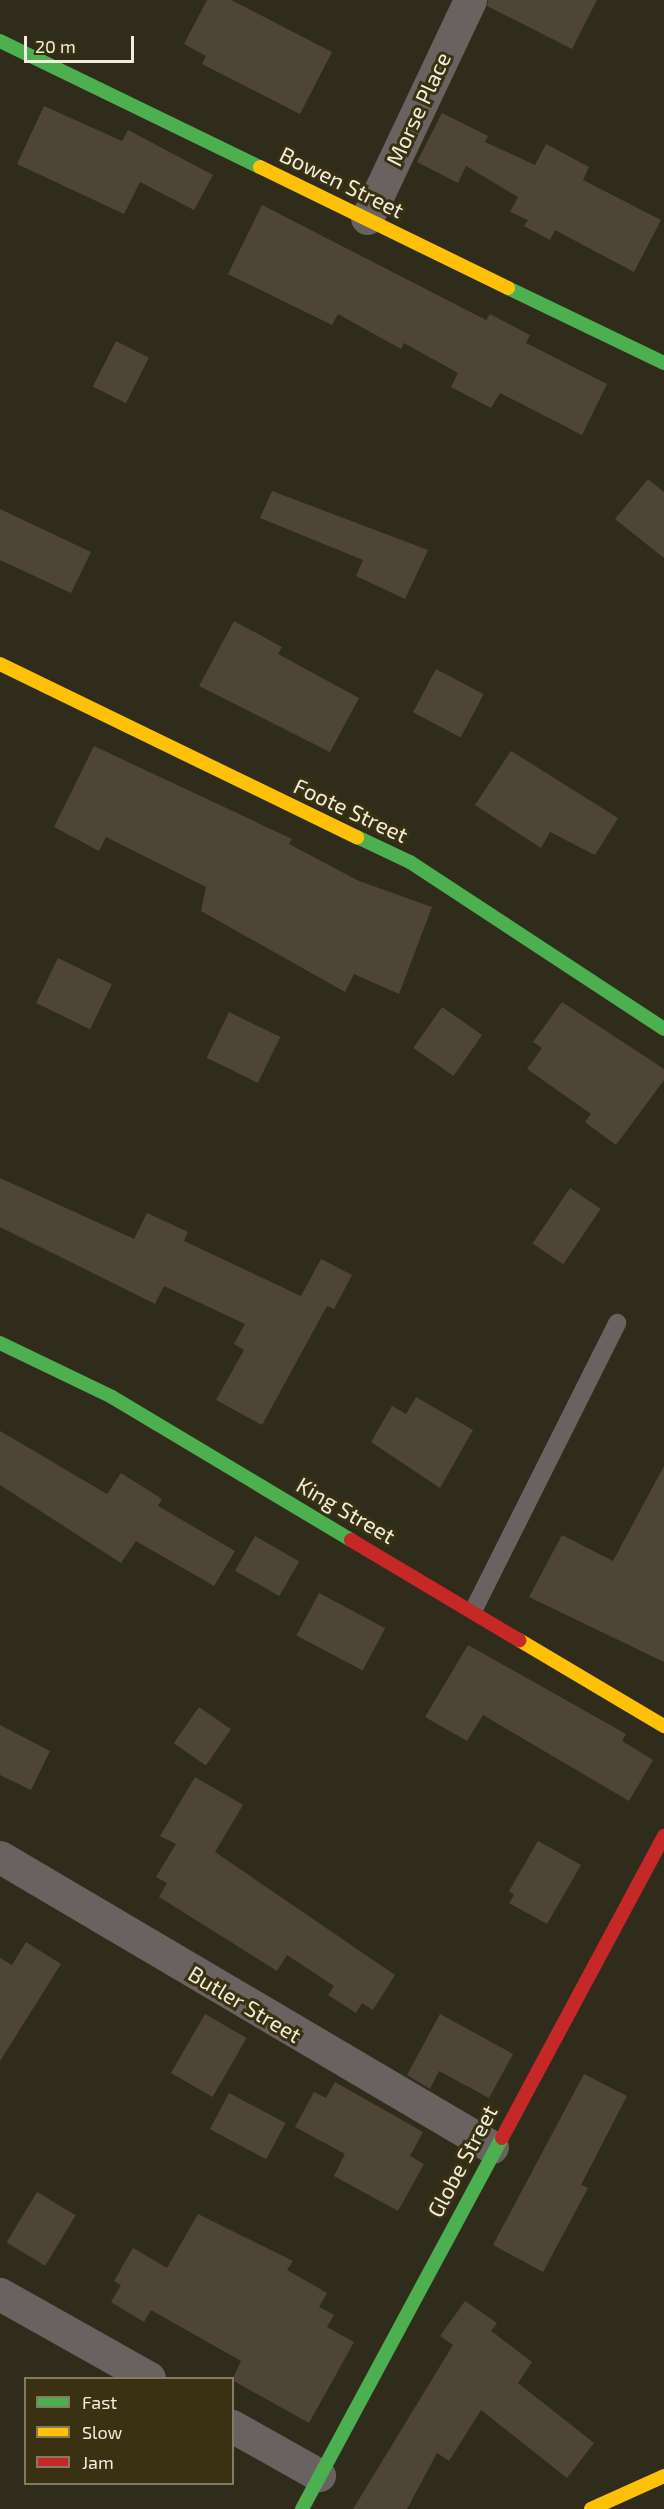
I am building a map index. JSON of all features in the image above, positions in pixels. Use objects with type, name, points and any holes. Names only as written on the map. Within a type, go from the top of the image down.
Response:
[{"type":"street","name":"Morse Place","points":[[367,218],[470,0]]},
{"type":"street","name":"Bowen Street","points":[[0,41],[664,363]]},
{"type":"street","name":"Foote Street","points":[[0,664],[411,862],[664,1029]]},
{"type":"street","name":"King Street","points":[[0,1343],[112,1397],[474,1609],[664,1726]]},
{"type":"street","name":"Globe Street","points":[[302,2509],[492,2147],[664,1836]]},
{"type":"street","name":"Butler Street","points":[[0,1857],[492,2147]]},
{"type":"street","points":[[0,2294],[145,2377]]},
{"type":"street","points":[[234,2427],[319,2475]]},
{"type":"street","points":[[591,2509],[664,2476]]},
{"type":"lane","points":[[474,1609],[617,1323]]},
{"type":"building","points":[[207,0],[231,0],[332,52],[300,114],[202,64],[206,56],[184,44]]},
{"type":"building","points":[[488,0],[597,0],[572,49],[487,6]]},
{"type":"building","points":[[44,106],[122,141],[128,130],[213,175],[194,210],[140,182],[124,214],[17,164]]},
{"type":"building","points":[[442,113],[488,136],[485,142],[535,165],[546,144],[589,167],[583,180],[661,220],[634,272],[555,230],[550,240],[524,226],[528,220],[510,212],[518,197],[466,166],[458,183],[417,162]]},
{"type":"building","points":[[262,205],[486,320],[490,314],[530,335],[526,343],[607,384],[582,435],[500,393],[491,408],[451,387],[458,373],[404,343],[401,349],[338,314],[332,325],[228,274]]},
{"type":"building","points":[[116,341],[149,358],[126,403],[93,386]]},
{"type":"building","points":[[648,479],[664,492],[664,558],[615,519]]},
{"type":"building","points":[[272,491],[428,550],[405,599],[356,576],[363,560],[260,518]]},
{"type":"building","points":[[0,509],[91,552],[71,593],[0,560]]},
{"type":"building","points":[[234,621],[282,647],[278,654],[359,698],[330,752],[199,686]]},
{"type":"building","points":[[436,669],[484,694],[461,738],[413,712]]},
{"type":"building","points":[[94,746],[292,839],[289,844],[359,881],[432,907],[399,994],[354,974],[345,992],[201,911],[206,887],[106,837],[99,851],[54,827]]},
{"type":"building","points":[[511,751],[618,818],[595,855],[550,832],[541,848],[475,805]]},
{"type":"building","points":[[58,958],[112,984],[90,1029],[36,1003]]},
{"type":"building","points":[[562,1002],[664,1069],[664,1080],[616,1145],[585,1122],[591,1114],[527,1069],[542,1048],[533,1042]]},
{"type":"building","points":[[442,1007],[482,1035],[453,1076],[413,1048]]},
{"type":"building","points":[[229,1012],[280,1037],[258,1083],[207,1058]]},
{"type":"building","points":[[0,1178],[134,1239],[147,1213],[188,1232],[184,1241],[301,1296],[321,1259],[352,1275],[334,1309],[327,1306],[262,1425],[216,1400],[244,1350],[234,1344],[245,1324],[164,1286],[155,1304],[0,1227]]},
{"type":"building","points":[[570,1188],[601,1209],[563,1264],[533,1244]]},
{"type":"building","points":[[416,1397],[473,1430],[440,1488],[371,1442],[392,1406],[406,1414]]},
{"type":"building","points":[[0,1431],[107,1494],[121,1473],[162,1499],[158,1506],[235,1551],[214,1586],[136,1541],[121,1563],[0,1485]]},
{"type":"building","points":[[664,1466],[664,1662],[529,1597],[562,1535],[613,1561]]},
{"type":"building","points":[[255,1536],[299,1562],[279,1596],[235,1571]]},
{"type":"building","points":[[319,1593],[385,1628],[363,1671],[296,1635]]},
{"type":"building","points":[[468,1645],[626,1734],[622,1741],[653,1760],[629,1801],[483,1715],[467,1741],[425,1717]]},
{"type":"building","points":[[199,1707],[231,1729],[206,1765],[174,1743]]},
{"type":"building","points":[[0,1725],[50,1751],[31,1790],[0,1775]]},
{"type":"building","points":[[195,1777],[243,1805],[215,1852],[395,1975],[373,2010],[362,2003],[356,2013],[328,1995],[334,1986],[287,1955],[277,1971],[159,1897],[167,1883],[156,1877],[176,1844],[160,1836]]},
{"type":"building","points":[[538,1841],[581,1865],[547,1924],[509,1903],[514,1895],[509,1891]]},
{"type":"building","points":[[26,1942],[61,1964],[0,2061],[0,1958],[12,1965]]},
{"type":"building","points":[[205,2014],[247,2038],[213,2097],[171,2073]]},
{"type":"building","points":[[440,2014],[513,2054],[489,2098],[439,2071],[430,2089],[407,2075]]},
{"type":"building","points":[[584,2074],[627,2096],[581,2185],[588,2188],[543,2272],[493,2245]]},
{"type":"building","points":[[335,2082],[423,2132],[410,2156],[424,2164],[398,2211],[334,2176],[345,2154],[295,2127],[314,2092],[326,2098]]},
{"type":"building","points":[[229,2093],[286,2123],[266,2159],[210,2129]]},
{"type":"building","points":[[37,2192],[76,2215],[45,2266],[7,2243]]},
{"type":"building","points":[[198,2214],[293,2261],[287,2270],[327,2293],[319,2307],[334,2315],[327,2327],[354,2342],[309,2423],[234,2381],[233,2377],[241,2361],[151,2310],[144,2322],[111,2302],[121,2285],[114,2281],[133,2248],[167,2268]]},
{"type":"building","points":[[465,2301],[497,2323],[491,2331],[532,2362],[518,2383],[594,2443],[567,2478],[481,2410],[449,2461],[437,2453],[407,2509],[353,2509],[453,2345],[440,2336]]},
{"type":"traffic: fast","points":[[0,41],[260,167]]},
{"type":"traffic: fast","points":[[508,288],[664,363]]},
{"type":"traffic: fast","points":[[357,837],[410,862],[664,1029]]},
{"type":"traffic: fast","points":[[0,1343],[112,1397],[351,1540]]},
{"type":"traffic: fast","points":[[302,2509],[502,2138]]},
{"type":"traffic: slow","points":[[260,167],[508,288]]},
{"type":"traffic: slow","points":[[0,664],[357,837]]},
{"type":"traffic: slow","points":[[519,1640],[664,1726]]},
{"type":"traffic: slow","points":[[591,2509],[664,2476]]},
{"type":"traffic: jam","points":[[351,1540],[519,1640]]},
{"type":"traffic: jam","points":[[502,2138],[664,1836]]}]
